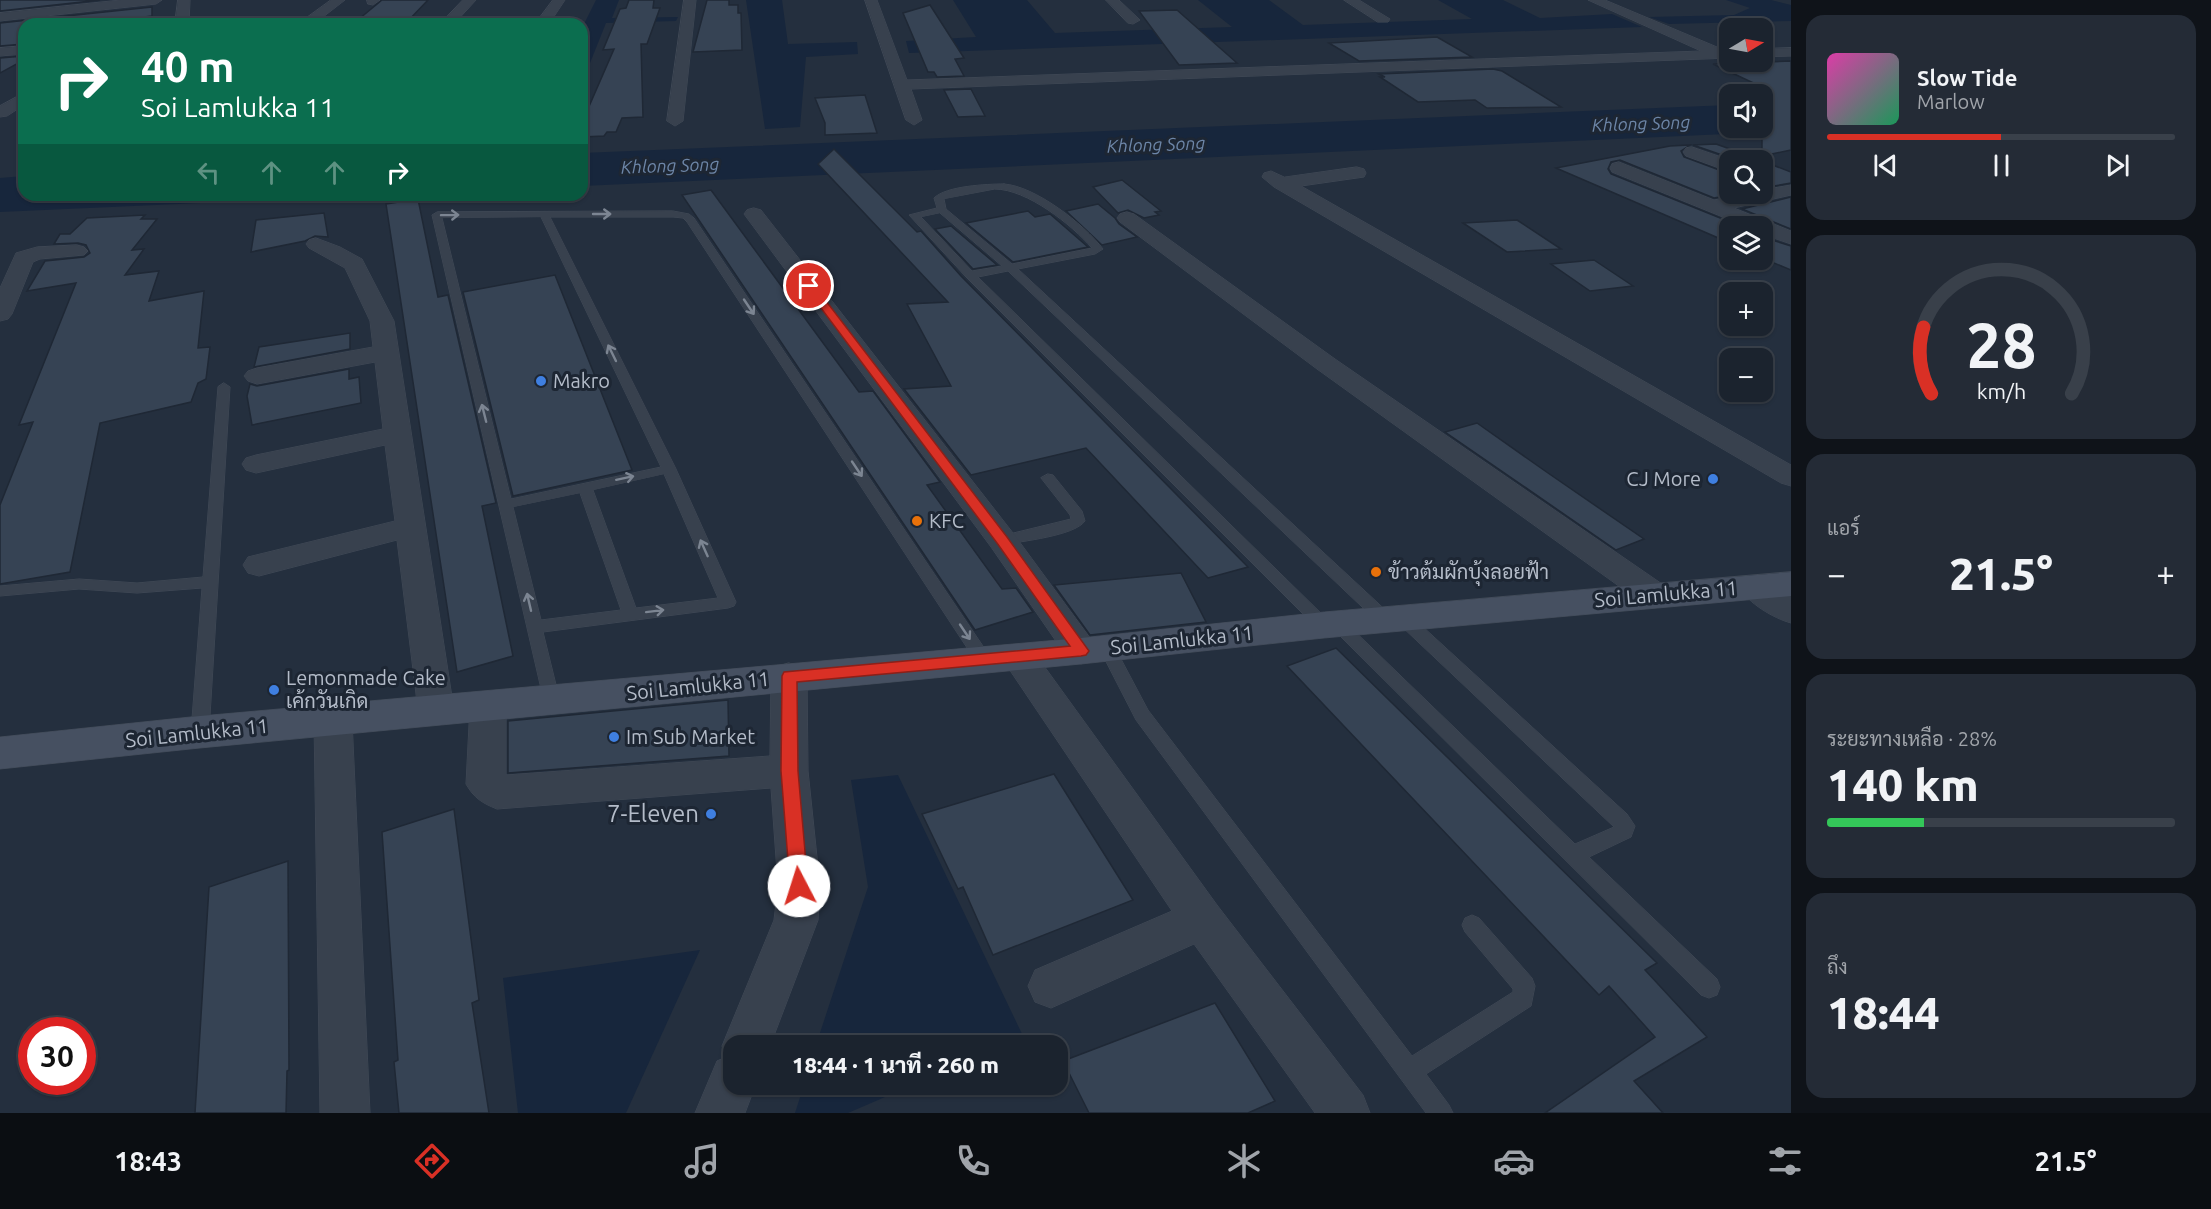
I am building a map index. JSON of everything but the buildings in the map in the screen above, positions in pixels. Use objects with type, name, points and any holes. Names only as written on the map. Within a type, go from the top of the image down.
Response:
[{"type":"street","points":[[0,17],[156,0]]},
{"type":"street","points":[[182,18],[184,0]]},
{"type":"street","points":[[314,18],[339,0]]},
{"type":"street","points":[[453,18],[470,0]]},
{"type":"street","points":[[546,18],[559,0]]},
{"type":"street","points":[[675,121],[690,0]]},
{"type":"street","points":[[871,0],[914,120]]},
{"type":"street","points":[[1112,0],[1133,20]]},
{"type":"street","points":[[1350,0],[1383,20]]},
{"type":"street","points":[[1594,0],[1719,51]]},
{"type":"street","points":[[0,52],[18,50]]},
{"type":"street","points":[[1773,53],[1791,52]]},
{"type":"street","points":[[903,86],[1719,54]]},
{"type":"street","points":[[1,112],[18,102]]},
{"type":"street","points":[[1692,152],[1719,163]]},
{"type":"street","points":[[1619,168],[1791,238]]},
{"type":"street","points":[[1357,173],[1276,180],[1791,477]]},
{"type":"street","points":[[1773,184],[1790,191]]},
{"type":"street","points":[[1713,206],[1790,191]]},
{"type":"street","points":[[754,214],[1002,540],[1094,649]]},
{"type":"street","points":[[1126,218],[1336,371],[1653,594]]},
{"type":"street","points":[[316,244],[354,264],[382,321],[436,710]]},
{"type":"street","points":[[0,314],[24,258],[37,253],[77,251]]},
{"type":"street","points":[[257,376],[387,351]]},
{"type":"street","points":[[256,464],[398,434]]},
{"type":"street","points":[[259,565],[411,527]]},
{"type":"street","name":"Soi Lamlukka 11","points":[[0,753],[1653,594],[1791,584]]},
{"type":"street","points":[[1755,587],[1791,611]]},
{"type":"street","points":[[1001,658],[1202,919],[1346,1113]]},
{"type":"street","points":[[750,1035],[796,920],[799,886],[789,771],[789,676]]},
{"type":"street","points":[[488,706],[486,784],[497,792],[789,771]]},
{"type":"street","points":[[333,720],[345,1113]]},
{"type":"street","points":[[1051,986],[1202,919]]},
{"type":"street","points":[[720,1113],[727,1095]]},
{"type":"lane","points":[[970,276],[1010,267],[1095,252],[1098,249],[1073,226],[1025,192],[1012,186],[943,195],[939,198],[942,210],[1010,267],[1395,620],[1624,826],[1624,831],[1573,855]]},
{"type":"lane","points":[[942,210],[913,216],[970,276],[1710,987]]},
{"type":"lane","points":[[534,627],[728,602],[669,469],[544,214]]},
{"type":"lane","points":[[551,701],[507,504],[437,216],[673,214],[686,216],[1001,658]]},
{"type":"lane","points":[[200,732],[224,387]]},
{"type":"lane","points":[[507,504],[669,469]]},
{"type":"lane","points":[[1002,540],[1069,526],[1078,521],[1077,514],[1048,478]]},
{"type":"lane","points":[[585,487],[630,614]]},
{"type":"lane","points":[[0,591],[79,584],[137,588],[211,582]]},
{"type":"lane","points":[[1094,649],[1441,1113]]},
{"type":"lane","points":[[1409,1071],[1523,998],[1524,986],[1472,926]]},
{"type":"water","points":[[596,0],[619,0],[612,18],[678,17],[676,21],[606,23],[588,68],[587,18]]},
{"type":"water","points":[[746,0],[782,0],[788,44],[857,42],[858,54],[806,57],[800,127],[765,129]]},
{"type":"water","points":[[953,0],[1027,0],[1055,33],[1232,27],[1198,0],[1269,0],[1303,25],[1472,19],[1438,0],[1503,0],[1540,18],[1612,14],[1642,27],[909,53],[906,41],[976,37]]},
{"type":"water","points":[[1726,0],[1771,0],[1791,5],[1791,21],[1773,21],[1773,18],[1719,18],[1719,23],[1669,24],[1649,17],[1734,15],[1750,8]]},
{"type":"water","points":[[1791,102],[1791,131],[1773,132],[1773,118]]},
{"type":"water","name":"Khlong Song","points":[[1719,105],[1719,134],[588,186],[588,153]]},
{"type":"water","points":[[18,176],[18,201],[246,201],[0,212],[0,178]]},
{"type":"water","points":[[898,775],[1023,1035],[819,1035],[868,887],[851,780]]},
{"type":"water","points":[[700,950],[626,1113],[518,1113],[503,978]]},
{"type":"water","points":[[801,1095],[890,1095],[848,1113],[795,1113]]},
{"type":"place","name":"Makro","points":[[541,381]]},
{"type":"place","name":"CJ More","points":[[1713,479]]},
{"type":"place","name":"KFC","points":[[917,521]]},
{"type":"place","name":"ข้าวต้มผักบุ้งลอยฟ้า","points":[[1376,572]]},
{"type":"place","name":"Lemonmade Cake เค้กวันเกิด","points":[[274,690]]},
{"type":"place","name":"Im Sub Market","points":[[614,737]]},
{"type":"place","name":"7-Eleven","points":[[711,814]]},
{"type":"route","points":[[799,886],[789,771],[789,676],[1081,651],[1002,540],[809,286]]}]
